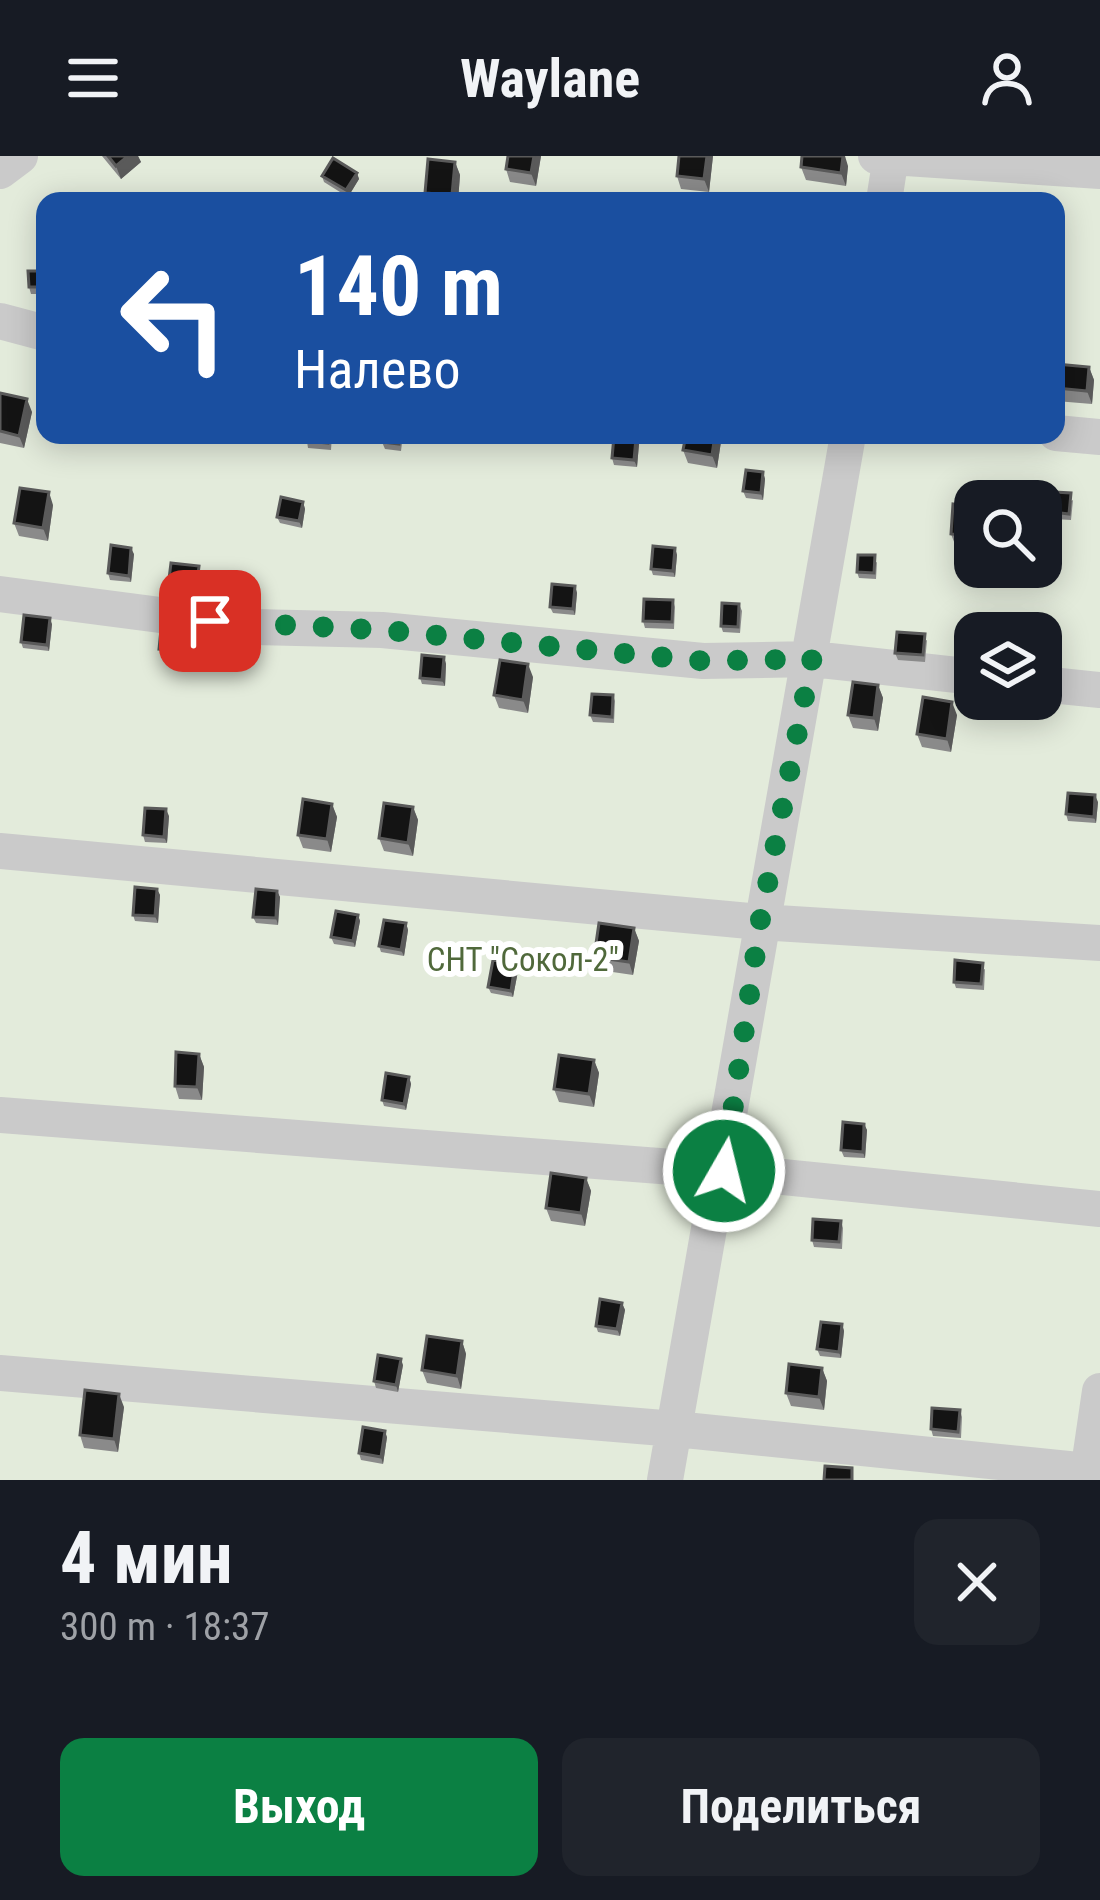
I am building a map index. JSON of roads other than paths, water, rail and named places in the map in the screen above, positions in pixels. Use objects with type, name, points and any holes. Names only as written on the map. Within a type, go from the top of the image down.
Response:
[{"type":"lane","points":[[0,171],[20,156]]},
{"type":"lane","points":[[884,192],[886,157],[1100,171]]},
{"type":"lane","points":[[0,321],[36,331]]},
{"type":"lane","points":[[1065,435],[1100,437]]},
{"type":"lane","points":[[665,1480],[724,1171],[760,922],[812,659],[847,444]]},
{"type":"lane","points":[[0,594],[252,627],[382,630],[703,661],[812,659],[954,675]]},
{"type":"lane","points":[[1062,686],[1100,691]]},
{"type":"lane","points":[[0,851],[760,922],[1100,943]]},
{"type":"lane","points":[[0,1115],[724,1171],[1100,1209]]},
{"type":"lane","points":[[0,1373],[675,1429],[1088,1475],[1100,1391]]},
{"type":"park label","name":"СНТ \"Сокол-2\"","points":[[523,959]]}]
